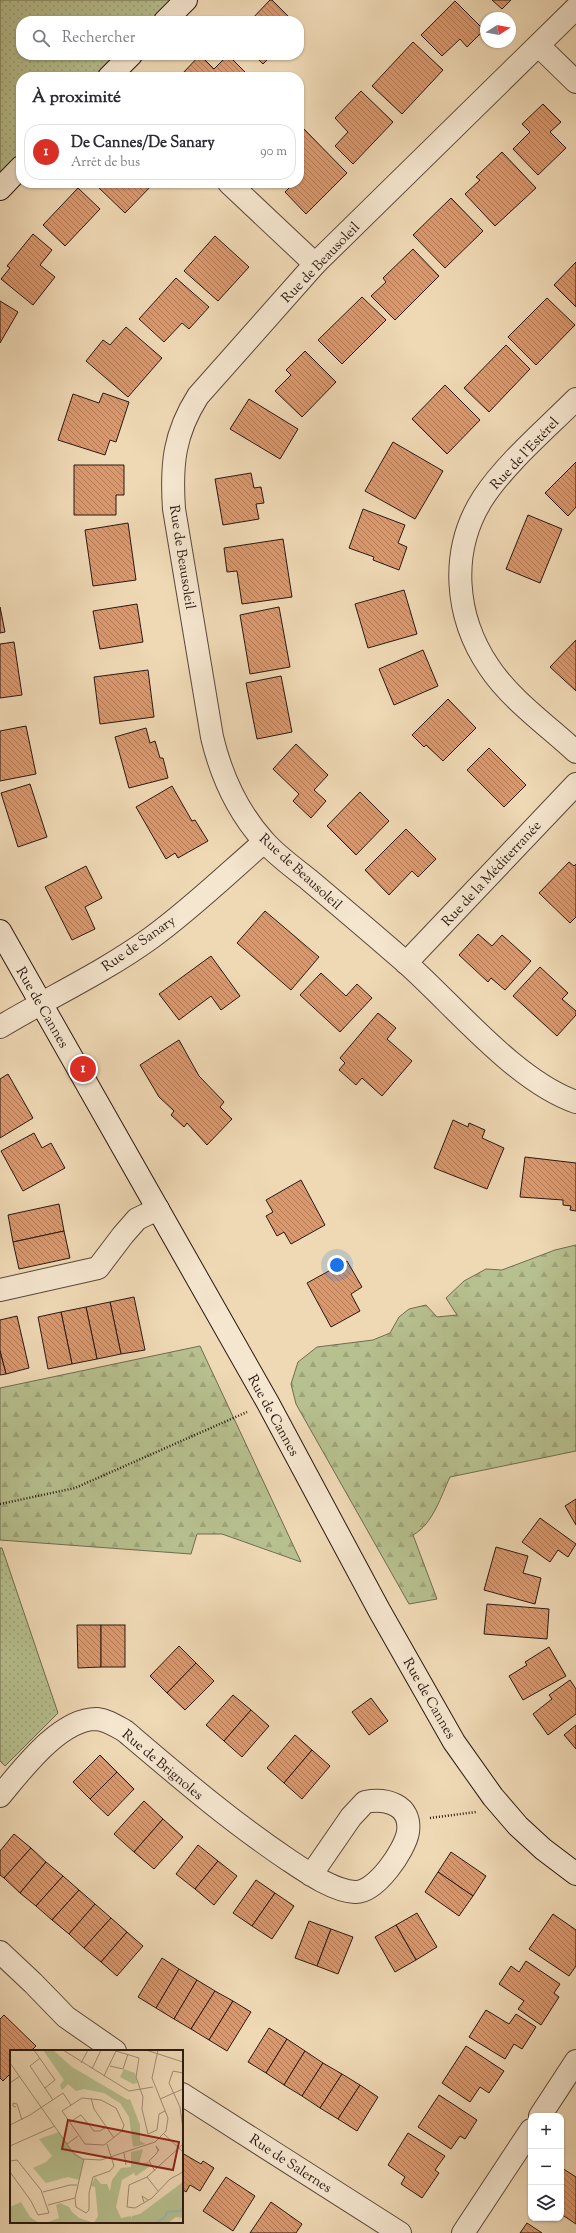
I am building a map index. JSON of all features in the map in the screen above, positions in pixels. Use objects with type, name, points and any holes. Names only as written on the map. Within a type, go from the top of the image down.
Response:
[{"type":"street","points":[[170,16],[186,0]]},
{"type":"street","name":"Rue de Beausoleil","points":[[576,8],[539,46],[315,264],[198,396],[186,414],[178,434],[173,457],[174,508],[212,737],[217,759],[234,798],[264,842],[406,963],[512,1062],[541,1084],[565,1098],[576,1102]]},
{"type":"street","points":[[539,46],[576,82]]},
{"type":"street","points":[[117,72],[127,60]]},
{"type":"street","points":[[0,189],[16,172]]},
{"type":"street","points":[[234,188],[315,264]]},
{"type":"street","name":"Rue de l'Estérel","points":[[576,399],[496,480],[482,499],[472,519],[463,543],[459,569],[460,595],[465,617],[475,641],[489,667],[506,689],[576,752]]},
{"type":"street","name":"Rue de la Méditerranée","points":[[406,963],[576,784]]},
{"type":"street","name":"Rue de Sanary","points":[[0,1027],[19,1014],[72,987],[151,938],[264,842]]},
{"type":"street","name":"Rue de Cannes","points":[[0,931],[268,1403],[379,1610],[454,1742],[503,1809],[543,1849],[576,1874]]},
{"type":"street","points":[[0,1290],[98,1268],[123,1234],[137,1219],[158,1209]]},
{"type":"street","name":"Rue de Brignoles","points":[[0,1796],[54,1738],[68,1727],[81,1721],[97,1719],[111,1723],[125,1731],[223,1815],[311,1875],[344,1890],[356,1892],[376,1884],[384,1876],[406,1839],[408,1830],[407,1820]]},
{"type":"street","points":[[311,1875],[351,1816],[365,1802],[387,1800],[403,1811],[407,1820]]},
{"type":"street","points":[[0,1952],[34,1983],[66,2017],[114,2050]]},
{"type":"street","points":[[542,2113],[576,2061]]},
{"type":"street","name":"Rue de Salernes","points":[[183,2095],[400,2233]]},
{"type":"street","points":[[463,2233],[528,2135]]},
{"type":"path","points":[[0,1504],[75,1488],[268,1403]]},
{"type":"path","points":[[407,1820],[503,1809]]},
{"type":"green space","points":[[0,0],[186,0],[170,16],[16,16],[16,60],[126,60],[114,72],[16,72],[16,172],[0,189]]},
{"type":"green space","points":[[576,1245],[576,1451],[450,1477],[440,1501],[431,1517],[420,1530],[413,1535],[437,1599],[409,1604],[296,1404],[291,1384],[298,1362],[317,1347],[373,1340],[390,1333],[399,1317],[409,1309],[426,1305],[437,1317],[457,1315],[446,1298],[464,1281],[486,1269],[502,1270],[555,1250]]},
{"type":"green space","points":[[200,1346],[301,1562],[222,1534],[197,1534],[191,1554],[0,1540],[0,1388]]},
{"type":"green space","points":[[0,1548],[2,1548],[58,1713],[5,1766],[0,1761]]},
{"type":"building","points":[[270,0],[272,0],[288,16],[255,16]]},
{"type":"building","points":[[492,0],[511,0],[502,9]]},
{"type":"building","points":[[455,1],[480,26],[480,34],[467,47],[460,39],[442,56],[421,35]]},
{"type":"building","points":[[413,42],[443,70],[402,114],[372,86]]},
{"type":"building","points":[[195,60],[205,60],[214,69],[223,60],[233,60],[245,72],[184,72]]},
{"type":"building","points":[[259,60],[267,60],[263,64]]},
{"type":"building","points":[[361,91],[393,122],[353,164],[335,146],[348,132],[335,118]]},
{"type":"building","points":[[543,104],[561,122],[550,132],[566,148],[538,175],[513,149],[530,132],[522,124]]},
{"type":"building","points":[[304,129],[347,173],[306,214],[285,192],[289,188],[304,188]]},
{"type":"building","points":[[502,152],[536,188],[495,226],[465,194],[480,180],[476,177]]},
{"type":"building","points":[[78,188],[100,209],[65,246],[43,225]]},
{"type":"building","points":[[99,188],[149,188],[125,213]]},
{"type":"building","points":[[451,198],[483,231],[445,268],[413,235]]},
{"type":"building","points":[[33,234],[52,250],[40,265],[55,277],[33,305],[1,279],[10,268],[7,266]]},
{"type":"building","points":[[215,236],[249,267],[218,301],[184,271]]},
{"type":"building","points":[[413,249],[439,276],[395,320],[371,296],[386,282],[383,278]]},
{"type":"building","points":[[576,262],[576,307],[554,285]]},
{"type":"building","points":[[176,278],[209,307],[189,329],[182,323],[164,342],[139,319]]},
{"type":"building","points":[[362,297],[386,320],[342,364],[318,340]]},
{"type":"building","points":[[547,298],[575,325],[536,365],[508,337]]},
{"type":"building","points":[[0,301],[18,312],[0,343]]},
{"type":"building","points":[[126,327],[162,358],[128,397],[86,361],[103,340],[110,345]]},
{"type":"building","points":[[506,345],[530,369],[489,412],[464,388]]},
{"type":"building","points":[[305,351],[336,382],[302,417],[275,391],[291,375],[286,370]]},
{"type":"building","points":[[445,385],[480,420],[447,454],[412,419]]},
{"type":"building","points":[[103,393],[129,402],[116,442],[110,440],[105,455],[58,440],[73,394],[99,403]]},
{"type":"building","points":[[249,399],[298,429],[280,459],[230,429]]},
{"type":"building","points":[[393,442],[443,471],[415,519],[365,491]]},
{"type":"building","points":[[576,462],[576,507],[568,516],[545,493]]},
{"type":"building","points":[[74,465],[124,465],[124,495],[116,495],[116,515],[74,515]]},
{"type":"building","points":[[251,473],[254,488],[261,487],[264,503],[256,504],[259,519],[223,525],[215,479]]},
{"type":"building","points":[[363,509],[405,525],[398,543],[407,547],[399,570],[373,560],[374,557],[349,548]]},
{"type":"building","points":[[528,515],[562,529],[540,583],[506,569]]},
{"type":"building","points":[[128,523],[136,580],[93,586],[85,530]]},
{"type":"building","points":[[283,539],[292,597],[242,604],[237,571],[227,572],[224,548]]},
{"type":"building","points":[[404,590],[417,634],[368,648],[355,604]]},
{"type":"building","points":[[137,604],[143,642],[100,649],[93,611]]},
{"type":"building","points":[[0,607],[5,632],[0,633]]},
{"type":"building","points":[[279,607],[290,667],[250,674],[240,615]]},
{"type":"building","points":[[576,640],[576,691],[550,667]]},
{"type":"building","points":[[14,642],[22,695],[0,698],[0,644]]},
{"type":"building","points":[[423,650],[438,686],[394,705],[379,669]]},
{"type":"building","points":[[148,670],[154,717],[100,724],[94,677]]},
{"type":"building","points":[[281,676],[292,732],[257,739],[246,683]]},
{"type":"building","points":[[448,699],[476,728],[443,761],[426,745],[424,747],[412,735]]},
{"type":"building","points":[[26,726],[36,774],[0,781],[0,731]]},
{"type":"building","points":[[146,728],[150,743],[155,741],[160,758],[163,758],[168,778],[129,788],[115,737]]},
{"type":"building","points":[[296,744],[328,775],[314,790],[326,801],[311,818],[293,801],[299,794],[273,769]]},
{"type":"building","points":[[489,748],[526,785],[504,807],[467,770]]},
{"type":"building","points":[[30,784],[47,837],[18,847],[1,793]]},
{"type":"building","points":[[172,786],[192,821],[195,820],[208,841],[178,858],[175,853],[166,859],[136,807]]},
{"type":"building","points":[[360,792],[389,821],[356,855],[327,826]]},
{"type":"building","points":[[406,829],[436,859],[418,877],[412,871],[389,895],[365,870]]},
{"type":"building","points":[[569,862],[574,866],[576,864],[576,917],[570,923],[539,893]]},
{"type":"building","points":[[86,866],[102,898],[85,907],[95,929],[72,940],[45,887]]},
{"type":"building","points":[[265,911],[319,957],[291,990],[237,943]]},
{"type":"building","points":[[478,934],[492,946],[502,935],[531,961],[505,990],[491,978],[488,982],[459,955]]},
{"type":"building","points":[[211,956],[240,996],[221,1010],[211,996],[179,1020],[159,994]]},
{"type":"building","points":[[540,967],[568,993],[562,999],[576,1011],[576,1015],[557,1036],[513,996]]},
{"type":"building","points":[[321,973],[346,996],[357,984],[372,998],[340,1032],[300,995]]},
{"type":"building","points":[[378,1013],[396,1028],[387,1039],[412,1061],[382,1096],[362,1078],[356,1085],[339,1070],[345,1063],[340,1058]]},
{"type":"building","points":[[179,1040],[199,1076],[224,1102],[220,1107],[232,1119],[207,1145],[187,1123],[184,1127],[171,1115],[174,1111],[159,1097],[140,1065]]},
{"type":"building","points":[[8,1074],[33,1118],[0,1138],[0,1079]]},
{"type":"building","points":[[453,1120],[468,1127],[469,1123],[485,1130],[482,1138],[504,1148],[487,1189],[434,1168]]},
{"type":"building","points":[[34,1133],[42,1148],[51,1143],[65,1168],[23,1191],[1,1151]]},
{"type":"building","points":[[525,1157],[576,1163],[576,1211],[570,1210],[571,1206],[563,1205],[563,1200],[520,1197]]},
{"type":"building","points":[[301,1180],[325,1225],[291,1244],[284,1232],[277,1236],[266,1216],[273,1212],[266,1200]]},
{"type":"building","points":[[59,1204],[64,1231],[13,1242],[8,1215]]},
{"type":"building","points":[[64,1231],[70,1258],[19,1269],[13,1242]]},
{"type":"building","points":[[347,1261],[362,1287],[351,1294],[360,1311],[331,1327],[307,1283]]},
{"type":"building","points":[[134,1297],[145,1350],[121,1354],[110,1302]]},
{"type":"building","points":[[110,1302],[121,1354],[97,1359],[86,1307]]},
{"type":"building","points":[[86,1307],[97,1359],[72,1364],[61,1312]]},
{"type":"building","points":[[61,1312],[72,1364],[48,1369],[38,1317]]},
{"type":"building","points":[[17,1316],[29,1368],[6,1374],[0,1351],[0,1320]]},
{"type":"building","points":[[0,1351],[6,1374],[0,1375]]},
{"type":"building","points":[[576,1499],[576,1525],[565,1506]]},
{"type":"building","points":[[540,1518],[576,1544],[568,1557],[558,1550],[550,1562],[522,1542]]},
{"type":"building","points":[[496,1547],[528,1556],[523,1573],[541,1578],[535,1604],[484,1590]]},
{"type":"building","points":[[487,1604],[549,1609],[547,1639],[484,1634]]},
{"type":"building","points":[[77,1625],[101,1625],[101,1667],[78,1668]]},
{"type":"building","points":[[101,1625],[125,1625],[125,1667],[101,1667]]},
{"type":"building","points":[[179,1646],[196,1663],[167,1693],[150,1676]]},
{"type":"building","points":[[549,1647],[566,1676],[523,1700],[509,1676],[527,1665],[525,1662]]},
{"type":"building","points":[[196,1663],[214,1681],[185,1710],[167,1693]]},
{"type":"building","points":[[570,1680],[576,1689],[576,1714],[548,1735],[533,1714],[552,1699],[549,1695]]},
{"type":"building","points":[[233,1695],[251,1710],[224,1741],[206,1725]]},
{"type":"building","points":[[371,1698],[388,1721],[369,1735],[352,1712]]},
{"type":"building","points":[[251,1710],[269,1726],[242,1757],[224,1741]]},
{"type":"building","points":[[576,1725],[576,1749],[564,1735]]},
{"type":"building","points":[[295,1735],[312,1750],[284,1783],[267,1768]]},
{"type":"building","points":[[312,1750],[330,1766],[302,1799],[284,1783]]},
{"type":"building","points":[[100,1755],[117,1772],[90,1799],[73,1782]]},
{"type":"building","points":[[117,1772],[134,1789],[108,1816],[90,1799]]},
{"type":"building","points":[[144,1801],[163,1819],[134,1852],[114,1834]]},
{"type":"building","points":[[163,1819],[183,1837],[154,1869],[134,1852]]},
{"type":"building","points":[[14,1834],[31,1848],[4,1878],[0,1875],[0,1851]]},
{"type":"building","points":[[198,1845],[218,1861],[195,1889],[176,1874]]},
{"type":"building","points":[[31,1848],[46,1862],[20,1893],[4,1878]]},
{"type":"building","points":[[451,1852],[486,1876],[473,1896],[438,1872]]},
{"type":"building","points":[[218,1861],[237,1876],[214,1905],[195,1889]]},
{"type":"building","points":[[46,1862],[63,1876],[36,1906],[20,1893]]},
{"type":"building","points":[[438,1872],[473,1896],[459,1916],[425,1892]]},
{"type":"building","points":[[63,1876],[79,1890],[52,1920],[36,1906]]},
{"type":"building","points":[[256,1880],[275,1893],[252,1926],[233,1913]]},
{"type":"building","points":[[79,1890],[95,1904],[69,1934],[52,1920]]},
{"type":"building","points":[[275,1893],[294,1906],[272,1939],[252,1926]]},
{"type":"building","points":[[95,1904],[111,1918],[84,1948],[69,1934]]},
{"type":"building","points":[[417,1913],[437,1947],[416,1960],[396,1925]]},
{"type":"building","points":[[553,1914],[576,1930],[576,1966],[569,1976],[529,1949]]},
{"type":"building","points":[[111,1918],[127,1932],[101,1962],[84,1948]]},
{"type":"building","points":[[309,1921],[331,1929],[317,1966],[295,1958]]},
{"type":"building","points":[[396,1925],[416,1960],[395,1972],[375,1937]]},
{"type":"building","points":[[331,1929],[353,1937],[338,1974],[317,1966]]},
{"type":"building","points":[[127,1932],[143,1946],[117,1976],[101,1962]]},
{"type":"building","points":[[162,1958],[179,1969],[156,2008],[138,1997]]},
{"type":"building","points":[[526,1961],[560,1984],[554,1993],[559,1997],[541,2025],[518,2009],[524,2001],[499,1984],[511,1966],[519,1972]]},
{"type":"building","points":[[179,1969],[197,1980],[174,2019],[156,2008]]},
{"type":"building","points":[[197,1980],[215,1991],[191,2029],[174,2019]]},
{"type":"building","points":[[215,1991],[233,2001],[209,2040],[191,2029]]},
{"type":"building","points":[[233,2001],[251,2012],[227,2051],[209,2040]]},
{"type":"building","points":[[486,2010],[509,2024],[516,2014],[536,2027],[522,2049],[514,2044],[505,2059],[469,2037]]},
{"type":"building","points":[[4,2015],[36,2046],[32,2050],[10,2050],[10,2074],[3,2081],[0,2078],[0,2019]]},
{"type":"building","points":[[269,2028],[287,2039],[266,2073],[248,2062]]},
{"type":"building","points":[[287,2039],[305,2051],[284,2085],[266,2073]]},
{"type":"building","points":[[466,2046],[504,2071],[489,2093],[480,2087],[470,2102],[442,2083]]},
{"type":"building","points":[[305,2051],[323,2063],[302,2096],[284,2085]]},
{"type":"building","points":[[323,2063],[342,2074],[320,2108],[302,2096]]},
{"type":"building","points":[[342,2074],[360,2085],[338,2119],[320,2108]]},
{"type":"building","points":[[360,2085],[378,2097],[357,2131],[338,2119]]},
{"type":"building","points":[[439,2095],[477,2120],[465,2139],[460,2136],[451,2149],[418,2127]]},
{"type":"building","points":[[408,2133],[445,2156],[435,2170],[439,2173],[422,2198],[401,2184],[405,2177],[388,2165]]},
{"type":"building","points":[[183,2154],[201,2164],[203,2161],[214,2168],[200,2191],[190,2185],[186,2192],[183,2190]]},
{"type":"building","points":[[564,2169],[576,2177],[576,2224],[564,2216]]},
{"type":"building","points":[[226,2177],[255,2196],[233,2231],[203,2211]]},
{"type":"building","points":[[271,2202],[302,2224],[296,2233],[250,2233]]},
{"type":"building","points":[[527,2223],[542,2233],[520,2233]]},
{"type":"place","name":"De Cannes/De Sanary","points":[[83,1069]]}]
